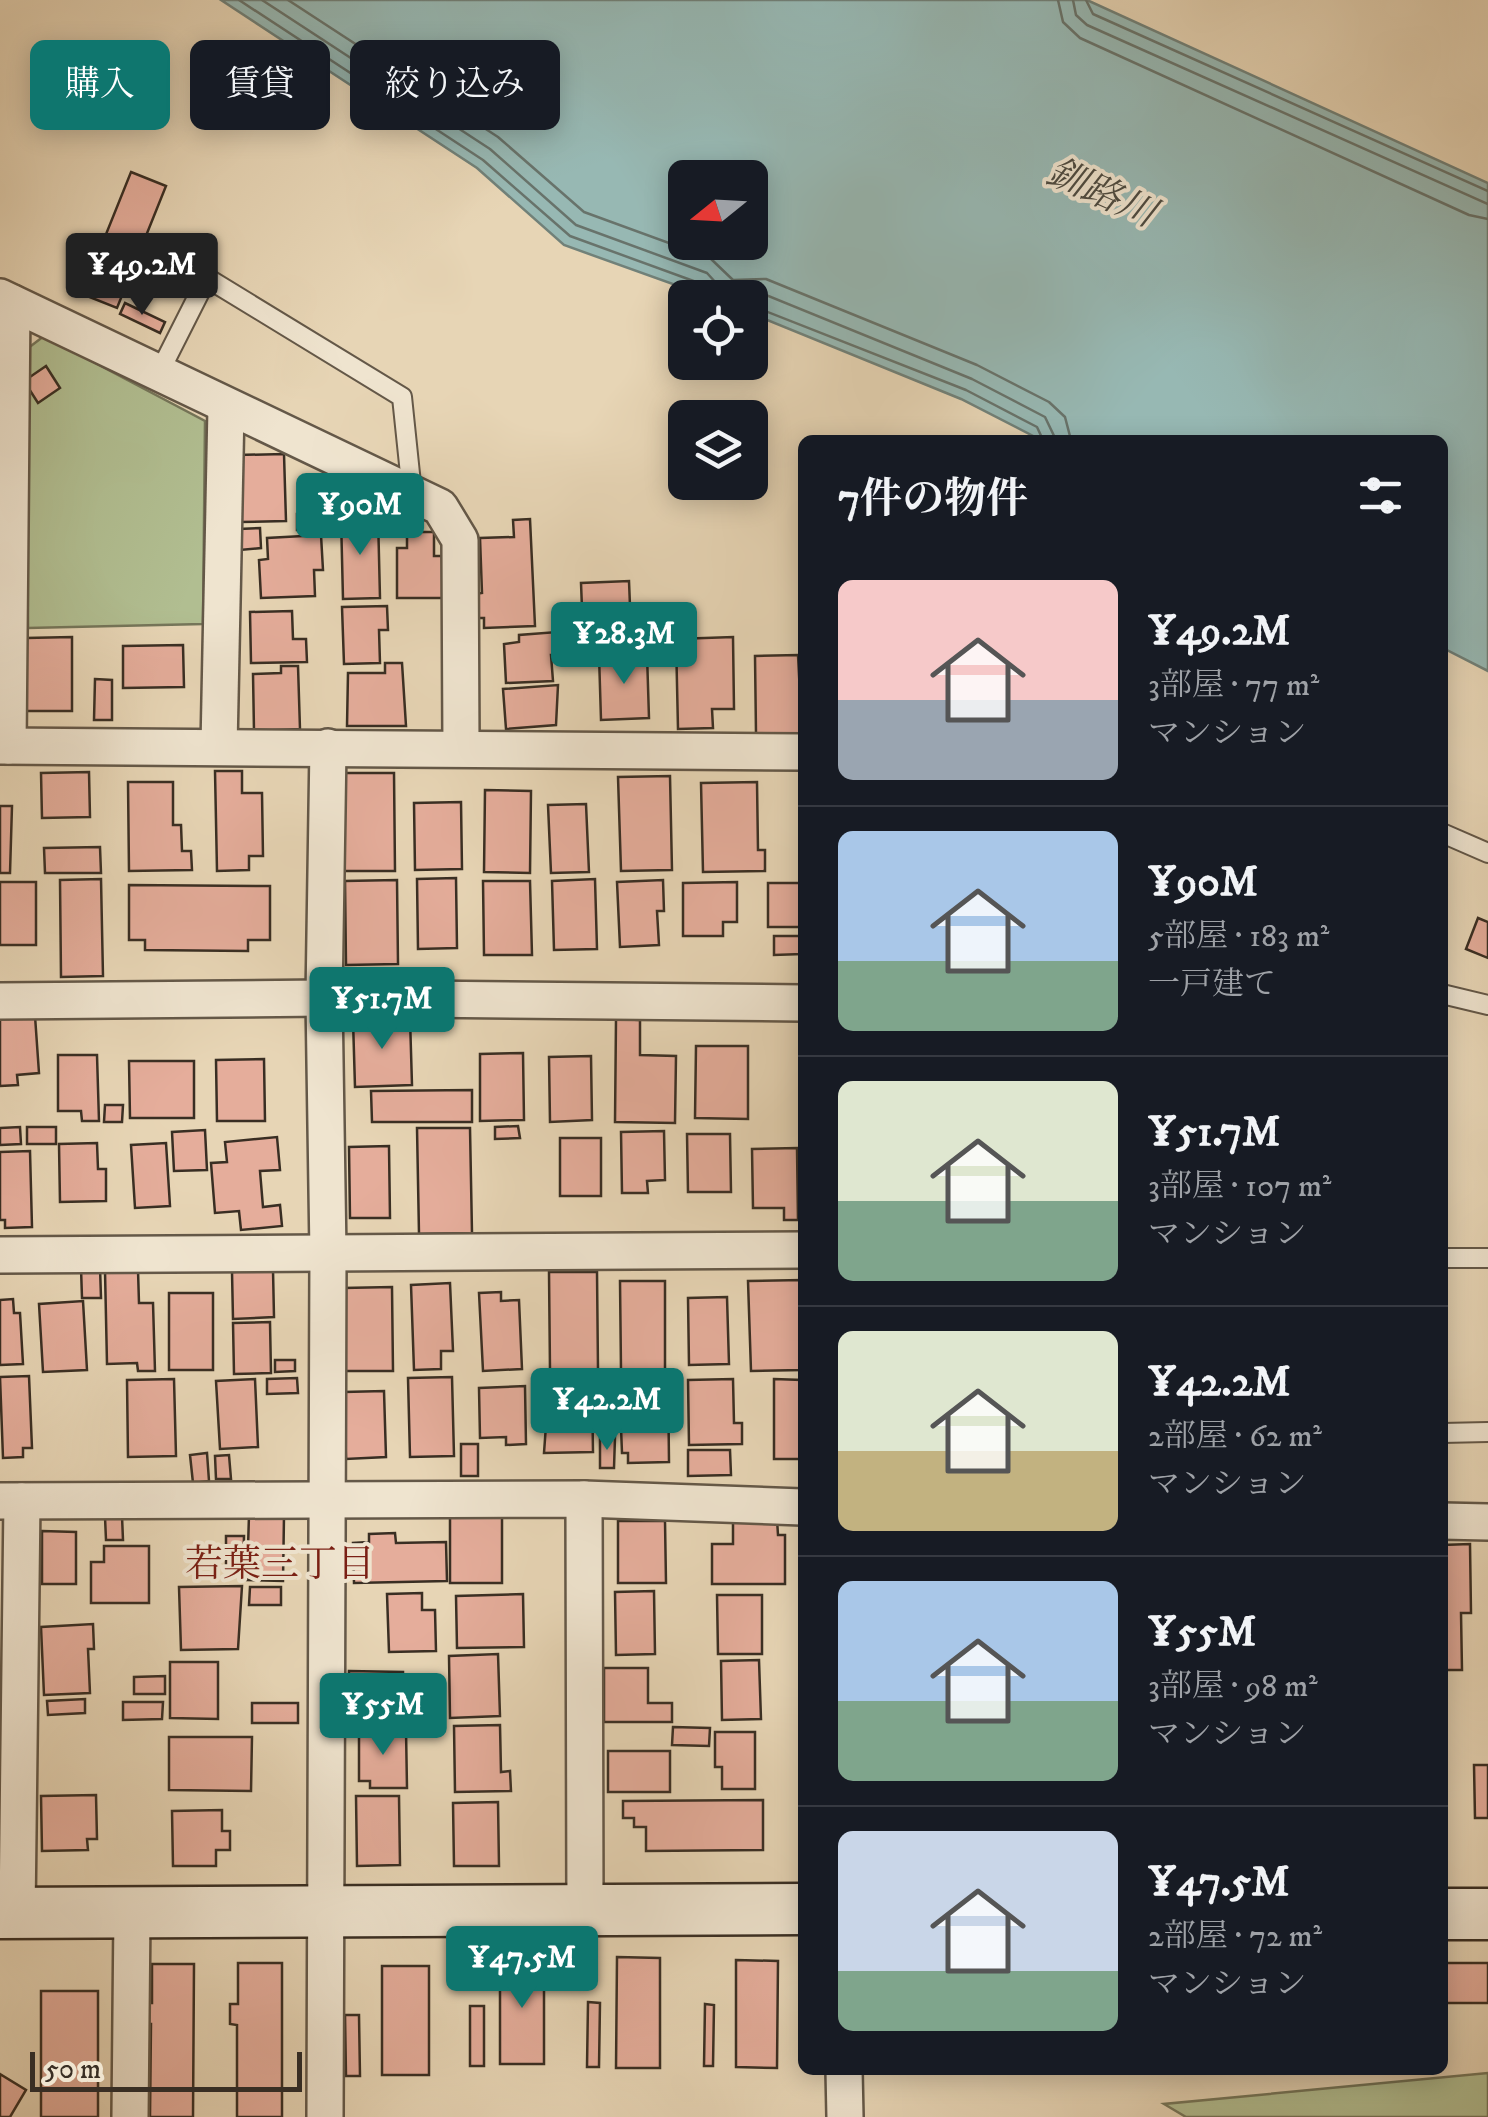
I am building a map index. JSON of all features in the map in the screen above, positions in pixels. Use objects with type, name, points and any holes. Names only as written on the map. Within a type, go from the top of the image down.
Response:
[{"type":"street","points":[[461,748],[460,540],[440,507],[6,300],[4,746],[798,752]]},
{"type":"street","points":[[219,747],[226,408]]},
{"type":"street","points":[[325,2117],[328,1252],[324,998],[328,746]]},
{"type":"street","points":[[0,1001],[324,998],[798,1003]]},
{"type":"street","points":[[0,1255],[798,1250]]},
{"type":"street","points":[[584,1499],[585,1910]]},
{"type":"street","points":[[798,1507],[584,1499],[11,1501],[8,1913],[798,1910]]},
{"type":"street","points":[[1448,1521],[1488,1522]]},
{"type":"street","points":[[130,2117],[132,1914]]},
{"type":"street","points":[[1448,1914],[1488,1914]]},
{"type":"street","points":[[844,2075],[845,2117]]},
{"type":"lane","points":[[158,375],[207,278],[402,398],[412,493]]},
{"type":"lane","points":[[1448,836],[1488,853]]},
{"type":"lane","points":[[1448,995],[1488,1005]]},
{"type":"lane","points":[[1448,1258],[1488,1258]]},
{"type":"lane","points":[[1448,1433],[1488,1432]]},
{"type":"green space","points":[[44,336],[205,421],[203,624],[28,628],[23,352]]},
{"type":"green space","points":[[1488,2073],[1488,2117],[1186,2117],[1164,2104]]},
{"type":"water","name":"釧路川","points":[[221,0],[1087,0],[1488,183],[1488,671],[1448,651],[1448,435],[1031,435],[961,399],[768,320],[768,280],[668,282],[564,245],[477,168],[419,130],[560,130],[560,40],[350,40],[350,85],[330,72],[330,40],[282,40]]},
{"type":"building","points":[[131,172],[166,186],[117,308],[82,294]]},
{"type":"building","points":[[125,303],[165,322],[160,333],[120,314]]},
{"type":"building","points":[[46,366],[60,388],[38,403],[24,381]]},
{"type":"building","points":[[284,454],[286,521],[239,522],[238,455]]},
{"type":"building","points":[[297,514],[336,514],[336,530],[297,530]]},
{"type":"building","points":[[378,516],[380,598],[343,599],[341,517]]},
{"type":"building","points":[[530,519],[535,626],[484,628],[484,618],[476,618],[475,594],[482,593],[480,538],[514,537],[513,520]]},
{"type":"building","points":[[260,528],[261,548],[240,550],[239,529]]},
{"type":"building","points":[[407,532],[434,532],[434,556],[442,556],[443,598],[397,598],[397,548],[407,548]]},
{"type":"building","points":[[321,535],[323,570],[314,570],[315,596],[261,598],[259,560],[268,559],[267,538]]},
{"type":"building","points":[[629,581],[631,631],[583,634],[581,583]]},
{"type":"building","points":[[387,606],[388,630],[379,630],[380,663],[344,664],[342,607]]},
{"type":"building","points":[[292,611],[293,639],[306,639],[307,662],[251,663],[250,612]]},
{"type":"building","points":[[557,632],[559,655],[551,655],[553,681],[506,683],[504,644],[519,642],[519,635]]},
{"type":"building","points":[[72,637],[72,711],[26,711],[26,638]]},
{"type":"building","points":[[733,637],[734,709],[712,709],[713,728],[678,729],[676,639]]},
{"type":"building","points":[[183,645],[184,687],[123,688],[123,646]]},
{"type":"building","points":[[647,654],[649,718],[601,720],[599,655]]},
{"type":"building","points":[[798,655],[798,733],[756,734],[755,656]]},
{"type":"building","points":[[385,663],[402,663],[406,726],[347,726],[348,673],[385,673]]},
{"type":"building","points":[[281,666],[298,666],[300,729],[254,731],[253,674],[281,673]]},
{"type":"building","points":[[95,679],[112,680],[112,720],[94,720]]},
{"type":"building","points":[[558,685],[556,725],[506,729],[503,689]]},
{"type":"building","points":[[215,771],[242,771],[242,793],[262,793],[263,856],[249,856],[249,870],[217,871]]},
{"type":"building","points":[[89,772],[90,817],[42,818],[41,773]]},
{"type":"building","points":[[342,773],[394,773],[395,871],[343,871]]},
{"type":"building","points":[[670,776],[672,870],[621,871],[618,777]]},
{"type":"building","points":[[128,782],[173,782],[173,825],[181,825],[182,851],[191,851],[192,870],[129,871]]},
{"type":"building","points":[[757,782],[758,850],[765,850],[765,871],[703,872],[701,783]]},
{"type":"building","points":[[485,790],[531,791],[530,873],[484,872]]},
{"type":"building","points":[[461,802],[462,869],[415,870],[414,803]]},
{"type":"building","points":[[586,804],[589,872],[551,873],[548,805]]},
{"type":"building","points":[[0,806],[12,806],[10,873],[0,873]]},
{"type":"building","points":[[100,847],[101,873],[45,873],[44,848]]},
{"type":"building","points":[[456,878],[457,948],[418,949],[417,879]]},
{"type":"building","points":[[101,879],[103,976],[61,977],[60,880]]},
{"type":"building","points":[[595,879],[597,949],[554,950],[552,881]]},
{"type":"building","points":[[397,880],[398,964],[346,965],[345,881]]},
{"type":"building","points":[[663,880],[664,911],[657,911],[659,945],[620,947],[617,882]]},
{"type":"building","points":[[483,881],[530,881],[532,955],[484,955]]},
{"type":"building","points":[[0,882],[36,882],[36,945],[0,945]]},
{"type":"building","points":[[737,882],[737,922],[723,922],[723,936],[683,936],[683,883]]},
{"type":"building","points":[[768,883],[798,883],[798,927],[768,927]]},
{"type":"building","points":[[129,885],[270,886],[270,940],[248,940],[248,951],[145,950],[145,940],[129,940]]},
{"type":"building","points":[[1478,918],[1488,922],[1488,958],[1466,949]]},
{"type":"building","points":[[774,936],[798,936],[798,954],[774,955]]},
{"type":"building","points":[[35,1016],[39,1073],[17,1075],[18,1085],[0,1086],[0,1018]]},
{"type":"building","points":[[410,1018],[412,1085],[355,1087],[353,1020]]},
{"type":"building","points":[[616,1019],[640,1020],[640,1055],[676,1056],[675,1123],[615,1122]]},
{"type":"building","points":[[696,1046],[748,1046],[748,1119],[695,1118]]},
{"type":"building","points":[[523,1053],[524,1120],[480,1121],[480,1054]]},
{"type":"building","points":[[58,1055],[97,1055],[99,1121],[82,1121],[81,1111],[58,1111]]},
{"type":"building","points":[[591,1056],[592,1120],[550,1122],[549,1057]]},
{"type":"building","points":[[264,1059],[265,1121],[217,1121],[216,1060]]},
{"type":"building","points":[[129,1061],[194,1061],[194,1118],[130,1118]]},
{"type":"building","points":[[472,1090],[472,1122],[372,1122],[371,1091]]},
{"type":"building","points":[[105,1105],[123,1105],[122,1122],[104,1122]]},
{"type":"building","points":[[518,1126],[520,1138],[495,1139],[495,1127]]},
{"type":"building","points":[[20,1127],[21,1144],[0,1145],[0,1128]]},
{"type":"building","points":[[27,1127],[56,1127],[56,1144],[27,1144]]},
{"type":"building","points":[[417,1128],[470,1128],[472,1233],[419,1234]]},
{"type":"building","points":[[205,1130],[207,1170],[174,1171],[172,1132]]},
{"type":"building","points":[[664,1131],[665,1180],[647,1181],[648,1193],[622,1193],[621,1132]]},
{"type":"building","points":[[687,1134],[730,1134],[731,1192],[688,1192]]},
{"type":"building","points":[[277,1137],[280,1170],[260,1171],[263,1207],[280,1205],[282,1226],[241,1230],[239,1211],[215,1213],[211,1163],[227,1162],[225,1142]]},
{"type":"building","points":[[560,1138],[601,1138],[601,1196],[560,1196]]},
{"type":"building","points":[[97,1143],[98,1169],[106,1169],[106,1201],[60,1202],[59,1144]]},
{"type":"building","points":[[166,1143],[170,1206],[135,1208],[131,1145]]},
{"type":"building","points":[[389,1146],[390,1218],[350,1218],[349,1147]]},
{"type":"building","points":[[797,1148],[798,1220],[784,1220],[784,1208],[753,1208],[752,1149]]},
{"type":"building","points":[[30,1151],[32,1227],[5,1228],[5,1220],[0,1220],[0,1152]]},
{"type":"building","points":[[100,1267],[101,1298],[82,1298],[81,1268]]},
{"type":"building","points":[[138,1270],[139,1303],[153,1303],[155,1371],[138,1371],[137,1363],[107,1364],[105,1271]]},
{"type":"building","points":[[273,1270],[274,1317],[233,1319],[232,1272]]},
{"type":"building","points":[[549,1272],[597,1272],[598,1370],[550,1370]]},
{"type":"building","points":[[798,1280],[798,1370],[751,1371],[748,1281]]},
{"type":"building","points":[[620,1281],[665,1281],[665,1370],[621,1370]]},
{"type":"building","points":[[450,1283],[453,1351],[441,1351],[441,1369],[414,1370],[411,1285]]},
{"type":"building","points":[[392,1287],[393,1371],[345,1371],[343,1288]]},
{"type":"building","points":[[501,1292],[501,1301],[519,1300],[522,1369],[483,1371],[479,1293]]},
{"type":"building","points":[[169,1293],[213,1293],[213,1370],[169,1370]]},
{"type":"building","points":[[727,1297],[729,1364],[689,1365],[688,1298]]},
{"type":"building","points":[[13,1299],[14,1313],[20,1313],[23,1364],[0,1365],[0,1300]]},
{"type":"building","points":[[83,1301],[87,1370],[43,1372],[39,1304]]},
{"type":"building","points":[[270,1322],[271,1373],[234,1374],[233,1323]]},
{"type":"building","points":[[275,1360],[295,1360],[295,1371],[275,1372]]},
{"type":"building","points":[[668,1375],[669,1462],[628,1463],[628,1453],[622,1453],[620,1402],[627,1402],[626,1376]]},
{"type":"building","points":[[29,1376],[32,1448],[23,1448],[23,1457],[3,1458],[0,1377]]},
{"type":"building","points":[[452,1377],[454,1456],[410,1457],[408,1378]]},
{"type":"building","points":[[297,1378],[298,1393],[267,1394],[267,1379]]},
{"type":"building","points":[[174,1379],[176,1456],[128,1457],[127,1380]]},
{"type":"building","points":[[255,1379],[258,1447],[220,1449],[216,1381]]},
{"type":"building","points":[[733,1379],[734,1423],[742,1423],[742,1444],[689,1445],[688,1380]]},
{"type":"building","points":[[774,1379],[798,1380],[798,1459],[774,1459]]},
{"type":"building","points":[[592,1383],[593,1452],[544,1453],[549,1384]]},
{"type":"building","points":[[525,1386],[526,1444],[506,1445],[506,1437],[480,1438],[479,1388]]},
{"type":"building","points":[[384,1391],[386,1457],[346,1459],[344,1392]]},
{"type":"building","points":[[615,1437],[614,1468],[600,1468],[600,1438]]},
{"type":"building","points":[[461,1444],[478,1444],[478,1476],[461,1476]]},
{"type":"building","points":[[688,1450],[730,1450],[731,1475],[688,1476]]},
{"type":"building","points":[[207,1453],[209,1481],[193,1483],[190,1455]]},
{"type":"building","points":[[229,1455],[231,1479],[216,1479],[215,1456]]},
{"type":"building","points":[[249,1515],[284,1516],[283,1581],[247,1580]]},
{"type":"building","points":[[122,1516],[123,1540],[106,1540],[105,1517]]},
{"type":"building","points":[[450,1516],[502,1516],[502,1583],[450,1583]]},
{"type":"building","points":[[733,1519],[777,1519],[778,1535],[785,1535],[785,1584],[712,1584],[712,1544],[733,1544]]},
{"type":"building","points":[[618,1521],[665,1521],[666,1583],[618,1583]]},
{"type":"building","points":[[42,1531],[76,1532],[76,1584],[42,1584]]},
{"type":"building","points":[[395,1533],[396,1543],[446,1542],[447,1581],[354,1583],[353,1543],[369,1542],[369,1534]]},
{"type":"building","points":[[226,1536],[244,1536],[243,1571],[226,1571]]},
{"type":"building","points":[[1470,1544],[1471,1613],[1461,1613],[1462,1670],[1448,1670],[1448,1545]]},
{"type":"building","points":[[104,1546],[149,1546],[149,1603],[91,1603],[91,1562],[104,1562]]},
{"type":"building","points":[[242,1586],[238,1649],[181,1650],[179,1587]]},
{"type":"building","points":[[250,1587],[281,1587],[281,1605],[249,1605]]},
{"type":"building","points":[[654,1591],[655,1654],[616,1655],[615,1592]]},
{"type":"building","points":[[422,1593],[422,1610],[435,1610],[436,1651],[389,1652],[387,1594]]},
{"type":"building","points":[[523,1594],[524,1647],[457,1648],[456,1596]]},
{"type":"building","points":[[717,1595],[762,1595],[762,1654],[718,1654]]},
{"type":"building","points":[[93,1624],[94,1649],[88,1649],[90,1693],[44,1695],[41,1627]]},
{"type":"building","points":[[498,1654],[500,1716],[450,1718],[449,1656]]},
{"type":"building","points":[[759,1660],[761,1719],[722,1720],[721,1661]]},
{"type":"building","points":[[170,1662],[218,1662],[218,1719],[170,1718]]},
{"type":"building","points":[[604,1668],[648,1668],[648,1703],[672,1703],[672,1722],[604,1722]]},
{"type":"building","points":[[349,1671],[403,1672],[403,1720],[348,1719]]},
{"type":"building","points":[[165,1676],[165,1694],[134,1694],[134,1677]]},
{"type":"building","points":[[85,1699],[85,1713],[48,1715],[47,1701]]},
{"type":"building","points":[[123,1702],[163,1702],[162,1719],[123,1720]]},
{"type":"building","points":[[252,1703],[298,1703],[298,1723],[252,1723]]},
{"type":"building","points":[[500,1725],[501,1772],[510,1771],[511,1791],[455,1792],[454,1726]]},
{"type":"building","points":[[673,1727],[710,1728],[709,1746],[672,1745]]},
{"type":"building","points":[[359,1730],[406,1730],[407,1788],[370,1788],[370,1781],[359,1781]]},
{"type":"building","points":[[715,1732],[755,1732],[755,1789],[722,1789],[722,1767],[715,1767]]},
{"type":"building","points":[[169,1737],[252,1737],[251,1791],[169,1790]]},
{"type":"building","points":[[608,1751],[670,1751],[670,1792],[608,1792]]},
{"type":"building","points":[[1474,1765],[1488,1765],[1488,1818],[1475,1818]]},
{"type":"building","points":[[96,1795],[97,1839],[87,1839],[88,1850],[42,1851],[41,1796]]},
{"type":"building","points":[[356,1796],[399,1796],[400,1865],[357,1866]]},
{"type":"building","points":[[763,1800],[763,1850],[646,1851],[646,1827],[634,1827],[634,1818],[623,1818],[623,1801]]},
{"type":"building","points":[[498,1802],[499,1866],[454,1866],[453,1803]]},
{"type":"building","points":[[222,1810],[222,1831],[230,1831],[230,1850],[216,1850],[216,1866],[173,1866],[172,1811]]},
{"type":"building","points":[[617,1957],[660,1958],[660,2068],[616,2068]]},
{"type":"building","points":[[500,1958],[544,1958],[544,2064],[500,2064]]},
{"type":"building","points":[[736,1960],[778,1961],[777,2068],[736,2067]]},
{"type":"building","points":[[238,1963],[282,1963],[282,2117],[237,2117],[237,2025],[230,2024],[230,2004],[238,2004]]},
{"type":"building","points":[[1448,1963],[1488,1963],[1488,2003],[1448,2003]]},
{"type":"building","points":[[152,1964],[194,1964],[193,2117],[150,2117],[151,2024],[144,2024],[145,2003],[152,2003]]},
{"type":"building","points":[[382,1966],[429,1966],[429,2075],[382,2075]]},
{"type":"building","points":[[41,1991],[98,1991],[98,2117],[41,2117]]},
{"type":"building","points":[[588,2002],[600,2003],[599,2067],[587,2067]]},
{"type":"building","points":[[705,2004],[714,2005],[713,2066],[704,2066]]},
{"type":"building","points":[[470,2006],[484,2006],[484,2066],[470,2066]]},
{"type":"building","points":[[345,2015],[359,2015],[360,2076],[346,2076]]},
{"type":"building","points":[[0,2074],[26,2090],[10,2117],[0,2117]]},
{"type":"district","name":"若葉三丁目","points":[[280,1563]]}]
